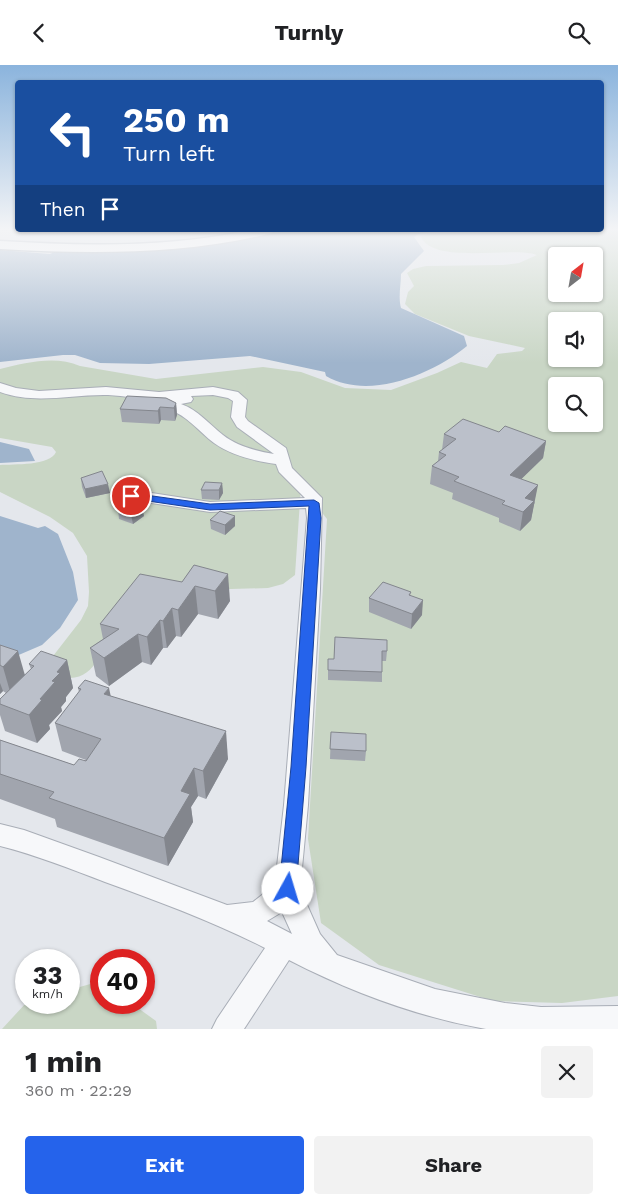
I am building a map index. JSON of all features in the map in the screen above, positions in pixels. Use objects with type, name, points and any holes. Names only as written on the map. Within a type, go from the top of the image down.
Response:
[{"type":"street","points":[[0,387],[16,393],[41,395],[95,391],[151,397],[224,391],[236,396],[241,404],[238,417],[242,423],[281,451],[285,469],[314,498],[296,805],[288,889],[292,906],[310,943],[328,964]]},
{"type":"street","points":[[202,393],[172,402],[173,406],[199,420],[226,443],[256,455],[282,460]]},
{"type":"street","points":[[119,497],[145,497],[210,507],[314,511]]},
{"type":"street","points":[[0,835],[24,841],[224,915],[328,964],[423,1002],[494,1017],[561,1023],[618,1021]]},
{"type":"street","points":[[224,915],[241,917],[262,911],[280,898],[288,889]]},
{"type":"street","points":[[227,1029],[284,944]]},
{"type":"green space","points":[[407,273],[548,273],[548,303],[602,303],[603,273],[618,273],[618,996],[562,1003],[493,1001],[379,965],[321,923],[308,839],[327,519],[301,486],[295,575],[283,584],[268,588],[197,590],[112,627],[93,667],[87,673],[70,678],[50,660],[81,620],[88,606],[87,556],[73,533],[50,517],[0,492],[0,465],[39,462],[47,460],[56,452],[52,447],[0,438],[0,369],[40,361],[60,361],[156,379],[263,367],[301,372],[345,388],[391,390],[461,362],[487,368],[497,354],[522,351],[525,348],[469,336],[415,314],[405,304],[408,292],[414,286]]},
{"type":"green space","points":[[90,984],[90,1014],[146,1014],[156,1021],[157,1029],[2,1029],[16,1014],[80,1014],[80,987]]},
{"type":"water","points":[[0,273],[402,273],[401,308],[464,336],[467,346],[437,366],[419,374],[381,385],[361,386],[343,383],[326,376],[325,372],[250,356],[149,364],[100,363],[75,355],[0,362]]},
{"type":"water","points":[[0,442],[29,449],[35,461],[0,463]]},
{"type":"water","points":[[0,516],[38,528],[45,526],[58,534],[73,572],[78,600],[60,628],[42,645],[0,663]]},
{"type":"building","points":[[127,396],[166,398],[176,403],[174,408],[160,407],[158,411],[120,409]]},
{"type":"building","points":[[463,419],[499,432],[505,426],[546,441],[510,475],[538,485],[525,498],[534,501],[523,512],[502,504],[505,501],[454,481],[459,477],[432,466],[446,455],[439,452],[456,439],[444,434]]},
{"type":"building","points":[[102,471],[108,484],[85,489],[81,478]]},
{"type":"building","points":[[205,482],[222,483],[219,490],[201,490]]},
{"type":"building","points":[[129,501],[142,506],[131,515],[118,509]]},
{"type":"building","points":[[220,511],[235,516],[225,525],[210,520]]},
{"type":"building","points":[[194,565],[228,574],[215,591],[195,586],[178,610],[172,608],[163,621],[160,620],[147,637],[138,634],[104,658],[90,648],[119,629],[100,624],[140,574],[182,582]]},
{"type":"building","points":[[383,582],[411,592],[409,595],[423,600],[412,614],[369,598]]},
{"type":"building","points":[[335,637],[387,640],[387,651],[382,651],[382,672],[328,670],[328,659],[334,659]]},
{"type":"building","points":[[0,645],[18,651],[3,667],[0,665]]},
{"type":"building","points":[[41,651],[67,660],[57,672],[60,673],[52,681],[55,682],[40,699],[42,700],[29,715],[0,704],[0,699],[34,666],[29,664]]},
{"type":"building","points":[[85,680],[109,688],[104,694],[226,731],[203,771],[194,768],[181,791],[190,794],[164,838],[49,798],[54,792],[0,774],[0,740],[74,765],[79,759],[86,761],[101,739],[55,723],[81,689],[78,688]]},
{"type":"building","points":[[331,732],[366,734],[366,751],[330,749]]},
{"type":"route","points":[[131,496],[210,507],[251,507],[314,503],[315,518],[299,767],[288,889]]}]
